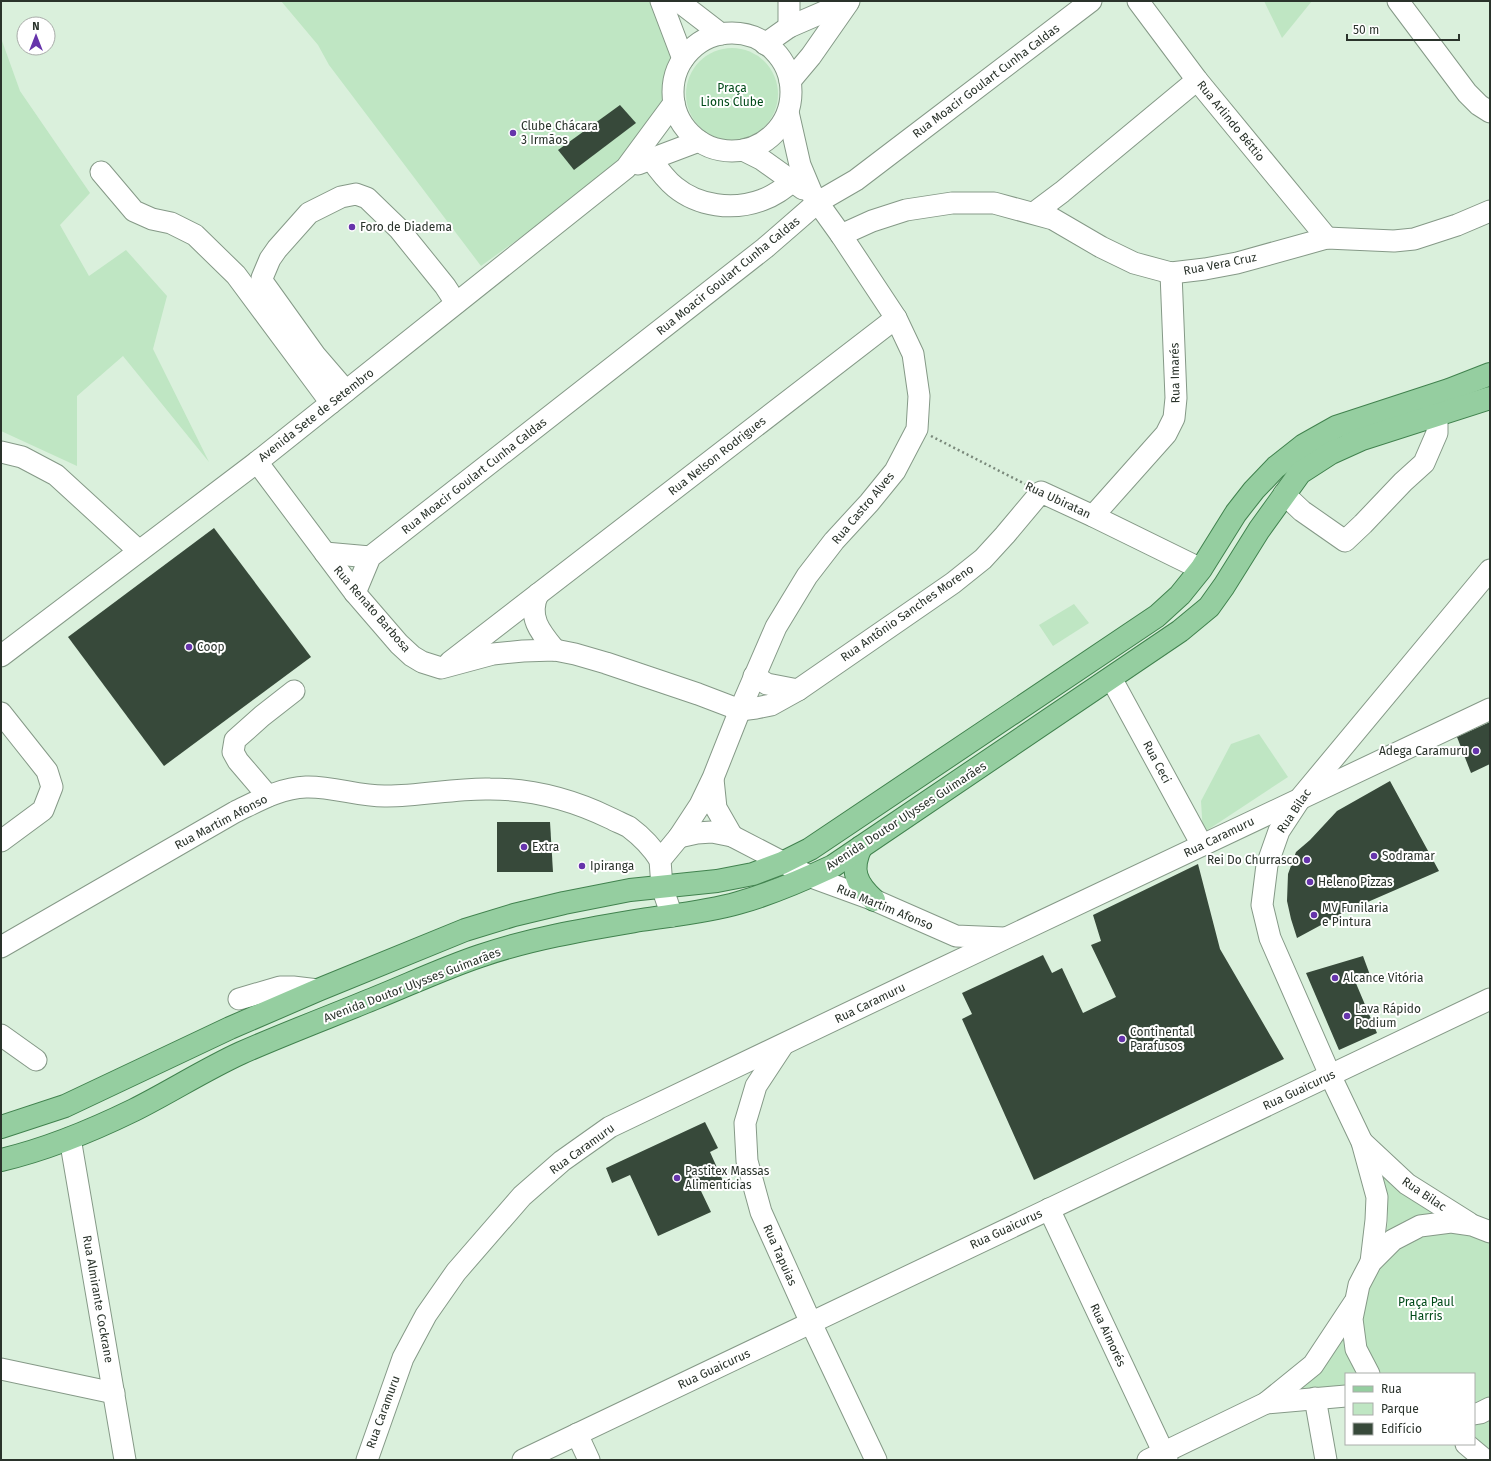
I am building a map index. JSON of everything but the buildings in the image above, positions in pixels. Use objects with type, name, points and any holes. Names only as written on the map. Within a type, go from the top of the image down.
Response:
[{"type":"main road","name":"Avenida Doutor Ulysses Guimarães","points":[[4,1127],[65,1106],[230,1028],[318,990],[465,930],[514,915],[630,890],[717,881],[753,874],[782,863],[810,849],[1157,616],[1180,596],[1201,569],[1236,513],[1254,490],[1276,467],[1304,445],[1336,427],[1419,400],[1490,374]]},
{"type":"main road","name":"Avenida Doutor Ulysses Guimarães","points":[[1,1160],[33,1152],[70,1138],[136,1109],[199,1074],[242,1053],[480,956],[528,942],[556,936],[707,911],[738,903],[811,876],[833,866],[1180,631],[1209,607],[1284,494],[1300,473],[1331,453],[1362,439],[1490,398]]},
{"type":"main road","points":[[861,847],[856,861],[856,876],[863,890],[874,900]]},
{"type":"street","points":[[661,1],[683,59]]},
{"type":"street","points":[[678,1],[721,34]]},
{"type":"street","points":[[789,1],[789,27]]},
{"type":"street","name":"Rua Moacir Goulart Cunha Caldas","points":[[355,593],[370,557],[766,248],[816,199],[856,180],[1091,1]]},
{"type":"street","name":"Rua Arlindo Béttio","points":[[1138,1],[1197,80],[1327,238]]},
{"type":"street","points":[[1398,1],[1467,93],[1479,105],[1490,112]]},
{"type":"street","points":[[766,44],[789,27],[849,2]]},
{"type":"street","points":[[790,82],[811,56],[849,2]]},
{"type":"street","points":[[721,34],[737,34],[752,37],[766,44],[777,54],[786,67],[790,82],[791,97],[788,112],[781,126],[771,137],[758,146],[743,150],[727,151],[712,148],[698,141],[687,131],[679,118],[674,103],[673,88],[676,73],[683,59],[706,39],[721,34]]},
{"type":"street","points":[[1034,213],[1062,192],[1197,80]]},
{"type":"street","name":"Avenida Sete de Setembro","points":[[1,656],[257,462],[626,168],[674,103]]},
{"type":"street","name":"Rua Castro Alves","points":[[660,860],[679,837],[700,805],[713,778],[754,676],[776,627],[807,576],[834,541],[869,503],[895,471],[916,429],[919,396],[913,354],[896,318],[816,199],[800,165],[788,112]]},
{"type":"street","name":"Avenida Sete de Setembro","points":[[626,168],[698,141]]},
{"type":"street","name":"Rua Castro Alves","points":[[743,150],[761,159],[816,199]]},
{"type":"street","points":[[651,159],[661,174],[674,187],[707,203],[726,206],[762,200],[778,192],[793,181]]},
{"type":"street","points":[[101,172],[134,211],[152,219],[171,223],[195,235],[236,275],[338,397]]},
{"type":"street","points":[[338,397],[316,355],[262,281],[270,259],[309,213],[341,198],[356,194],[367,198],[399,229],[445,286],[456,303]]},
{"type":"street","name":"Rua Vera Cruz","points":[[841,235],[872,221],[906,210],[952,203],[994,203],[1053,219],[1101,247],[1134,263],[1171,273],[1205,269],[1236,263],[1327,238],[1394,241],[1414,239],[1458,225],[1490,211]]},
{"type":"street","name":"Rua Imarés","points":[[1093,516],[1166,434],[1174,418],[1176,398],[1171,273]]},
{"type":"street","name":"Rua Nelson Rodrigues","points":[[441,668],[896,318]]},
{"type":"street","points":[[1284,494],[1302,511],[1345,541],[1403,482],[1424,463],[1437,433],[1437,416]]},
{"type":"street","points":[[1,452],[22,457],[56,476],[138,551]]},
{"type":"street","name":"Rua Renato Barbosa","points":[[257,462],[355,593],[399,644],[412,656],[422,662],[441,668]]},
{"type":"street","name":"Rua Ubiratan","points":[[1041,492],[1201,569]]},
{"type":"street","name":"Rua Antônio Sanches Moreno","points":[[740,710],[771,704],[798,690],[953,583],[983,559],[1006,535],[1041,492]]},
{"type":"street","points":[[325,553],[370,557]]},
{"type":"street","name":"Rua Bilac","points":[[1371,1262],[1377,1197],[1362,1142],[1330,1075],[1270,938],[1262,905],[1267,865],[1279,832],[1302,796],[1490,570]]},
{"type":"street","points":[[538,594],[534,604],[535,617],[540,632],[555,650]]},
{"type":"street","points":[[441,668],[493,654],[555,650],[606,663],[740,710]]},
{"type":"street","points":[[754,676],[767,684],[798,690]]},
{"type":"street","name":"Rua Ceci","points":[[1111,678],[1202,845]]},
{"type":"street","points":[[268,796],[238,761],[233,752],[235,740],[262,716],[294,691]]},
{"type":"street","name":"Rua Caramuru","points":[[367,1460],[403,1358],[426,1315],[456,1272],[522,1196],[562,1161],[610,1127],[1302,796],[1490,709]]},
{"type":"street","points":[[1,713],[47,771],[52,787],[43,810],[1,841]]},
{"type":"street","name":"Rua Castro Alves","points":[[713,778],[716,808],[732,836]]},
{"type":"street","name":"Rua Martim Afonso","points":[[1,948],[235,812],[268,796],[286,790],[307,787],[385,796],[490,789],[524,791],[564,799],[602,814],[628,827],[650,846],[660,860]]},
{"type":"street","name":"Rua Martim Afonso","points":[[679,837],[697,833],[712,832],[732,836],[782,863],[811,876],[874,900],[956,936],[1006,938]]},
{"type":"street","points":[[660,860],[662,887],[672,916]]},
{"type":"street","points":[[948,965],[956,936]]},
{"type":"street","points":[[239,999],[280,987],[293,986],[318,990]]},
{"type":"street","name":"Rua Guaicurus","points":[[522,1460],[1490,999]]},
{"type":"street","points":[[1,1035],[36,1060]]},
{"type":"street","name":"Rua Tapuias","points":[[783,1044],[756,1086],[745,1123],[747,1161],[761,1212],[811,1323],[876,1460]]},
{"type":"street","name":"Rua Almirante Cockrane","points":[[70,1138],[125,1460]]},
{"type":"street","name":"Rua Bilac","points":[[1362,1142],[1407,1184],[1481,1229]]},
{"type":"street","name":"Rua Aimorés","points":[[1049,1209],[1160,1458]]},
{"type":"street","points":[[1368,1373],[1356,1350],[1352,1319],[1354,1303],[1359,1285],[1371,1262],[1393,1240],[1420,1226],[1451,1222],[1481,1229]]},
{"type":"street","points":[[1160,1458],[1266,1403],[1313,1365],[1354,1303]]},
{"type":"street","points":[[1,1369],[114,1393]]},
{"type":"street","points":[[1266,1403],[1345,1396]]},
{"type":"street","points":[[1315,1398],[1326,1460]]},
{"type":"street","points":[[1475,1414],[1490,1408]]},
{"type":"street","points":[[577,1434],[589,1460]]},
{"type":"street","points":[[1467,1445],[1486,1460]]},
{"type":"path","name":"Rua Ubiratan","points":[[916,429],[1041,492]]},
{"type":"green space","name":"Clube Chácara 3 Irmãos","points":[[281,1],[653,1],[676,59],[667,82],[667,103],[622,164],[481,266],[329,65],[318,45]]},
{"type":"green space","points":[[1264,1],[1312,1],[1282,38]]},
{"type":"green space","points":[[1,38],[20,91],[90,193],[60,225],[89,276],[126,250],[167,296],[153,349],[209,462],[123,356],[77,396],[77,466],[1,431]]},
{"type":"green space","name":"Praça Lions Clube","points":[[732,48],[749,52],[764,62],[774,77],[778,94],[774,111],[764,126],[749,136],[732,140],[715,136],[700,126],[690,111],[686,94],[690,77],[700,62],[715,52]]},
{"type":"green space","points":[[1074,604],[1089,623],[1053,646],[1039,625]]},
{"type":"green space","points":[[1259,734],[1288,777],[1203,833],[1201,801],[1231,744]]},
{"type":"green space","points":[[1371,1160],[1447,1216],[1384,1238],[1387,1227],[1388,1207],[1383,1189]]},
{"type":"green space","name":"Praça Paul Harris","points":[[1442,1229],[1490,1239],[1490,1401],[1475,1408],[1475,1373],[1378,1373],[1360,1335],[1369,1277],[1388,1254],[1413,1237]]},
{"type":"green space","points":[[1346,1325],[1361,1373],[1345,1373],[1345,1390],[1291,1393]]},
{"type":"green space","points":[[1490,1416],[1490,1456],[1475,1445],[1475,1418]]},
{"type":"place","name":"Clube Chácara 3 Irmãos","points":[[513,133]]},
{"type":"place","name":"Foro de Diadema","points":[[352,227]]},
{"type":"place","name":"Coop","points":[[189,647]]},
{"type":"place","name":"Adega Caramuru","points":[[1476,751]]},
{"type":"place","name":"Extra","points":[[524,847]]},
{"type":"place","name":"Sodramar","points":[[1374,856]]},
{"type":"place","name":"Rei Do Churrasco","points":[[1307,860]]},
{"type":"place","name":"Ipiranga","points":[[582,866]]},
{"type":"place","name":"Heleno Pizzas","points":[[1310,882]]},
{"type":"place","name":"MV Funilaria e Pintura","points":[[1314,915]]},
{"type":"place","name":"Alcance Vitória","points":[[1335,978]]},
{"type":"place","name":"Lava Rápido Podium","points":[[1347,1016]]},
{"type":"place","name":"Continental Parafusos","points":[[1122,1039]]},
{"type":"place","name":"Pastitex Massas Alimentícias","points":[[677,1178]]}]
